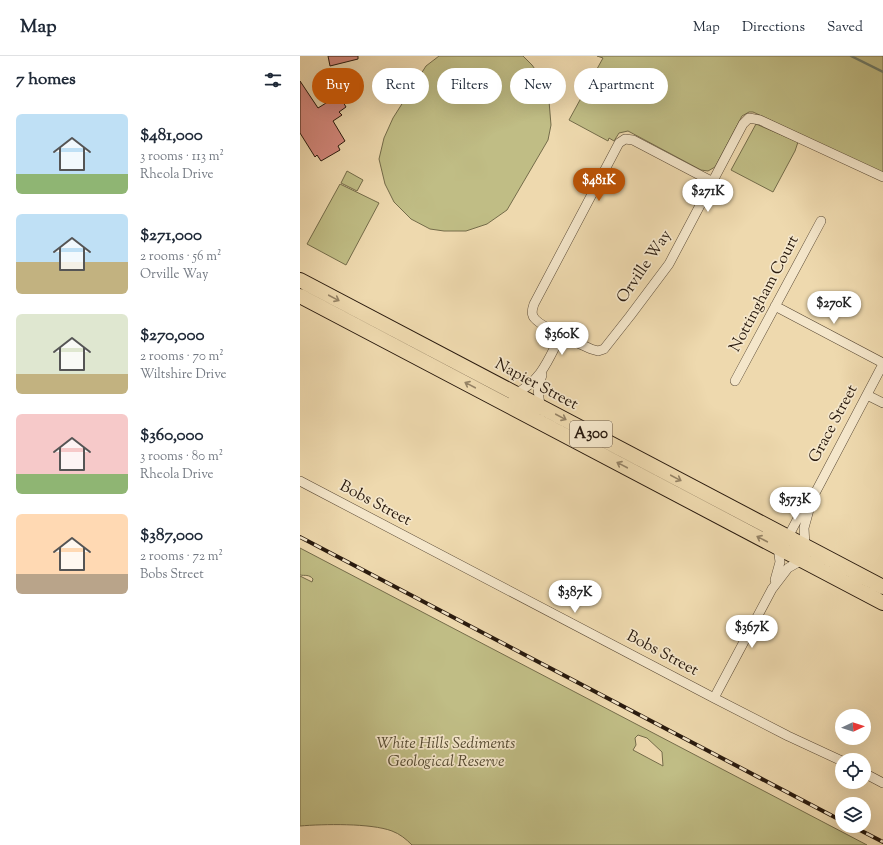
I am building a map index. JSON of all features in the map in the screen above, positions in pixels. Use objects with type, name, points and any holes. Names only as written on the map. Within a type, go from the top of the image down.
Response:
[{"type":"highway","name":"Napier Street","points":[[300,280],[540,406],[783,542],[802,560],[883,603]]},
{"type":"highway","name":"Napier Street","points":[[300,296],[518,410],[783,542],[805,546],[883,587]]},
{"type":"highway","points":[[464,367],[496,390],[518,402],[520,406],[518,410]]},
{"type":"highway","points":[[783,542],[821,564],[859,590]]},
{"type":"highway","points":[[839,564],[883,594]]},
{"type":"street","name":"Orville Way","points":[[713,182],[633,140],[625,140],[619,143],[533,308],[533,316],[535,319],[561,335],[594,351],[601,350],[607,346],[668,264],[713,182],[743,124],[747,120],[753,118],[760,120],[883,177]]},
{"type":"street","name":"Nottingham Court","points":[[735,381],[821,221]]},
{"type":"street","points":[[775,306],[883,364]]},
{"type":"street","points":[[515,394],[534,381],[544,368],[561,335]]},
{"type":"street","name":"Grace Street","points":[[783,542],[812,499],[883,364]]},
{"type":"street","points":[[540,406],[538,389],[544,368]]},
{"type":"street","points":[[867,395],[883,403]]},
{"type":"street","name":"Bobs Street","points":[[300,481],[714,698],[788,736],[835,758]]},
{"type":"street","name":"Grace Street","points":[[805,546],[804,528],[812,499]]},
{"type":"street","points":[[772,589],[780,565],[783,542]]},
{"type":"street","points":[[714,698],[772,589],[788,568],[802,560]]},
{"type":"street","points":[[871,777],[883,783]]},
{"type":"green space","points":[[439,56],[523,56],[534,68],[510,68],[510,104],[549,104],[551,125],[548,140],[507,210],[487,224],[466,231],[444,231],[430,229],[411,219],[394,202],[385,184],[379,159],[384,138],[393,118],[402,104],[429,104],[429,68],[425,68]]},
{"type":"green space","points":[[597,56],[883,56],[883,173],[753,112],[749,112],[742,116],[715,167],[708,171],[701,170],[628,131],[619,133],[614,141],[609,138],[608,141],[569,120],[578,104],[668,104],[668,68],[598,68],[603,58]]},
{"type":"green space","points":[[756,124],[798,142],[795,151],[773,192],[731,170]]},
{"type":"green space","points":[[347,171],[363,180],[357,191],[341,183]]},
{"type":"green space","points":[[340,184],[379,203],[346,265],[307,244]]},
{"type":"green space","name":"White Hills Sediments Geological Reserve","points":[[300,548],[835,828],[835,833],[844,833],[867,845],[412,845],[398,834],[383,828],[360,825],[300,826],[300,576],[312,582],[313,579],[308,576],[300,575]],"holes":[[[638,735],[647,738],[662,752],[663,766],[633,750],[636,745],[635,738]]]},
{"type":"building","points":[[328,56],[358,56],[358,59],[330,66]]},
{"type":"building","points":[[300,81],[312,99],[312,104],[315,104],[318,108],[324,104],[344,104],[346,107],[339,112],[342,115],[333,121],[345,141],[338,146],[340,150],[321,161],[317,155],[315,157],[300,133]]},
{"type":"waterway","points":[[851,56],[883,72]]},
{"type":"railway","points":[[300,537],[835,817]]},
{"type":"railway","points":[[866,833],[883,842]]}]
